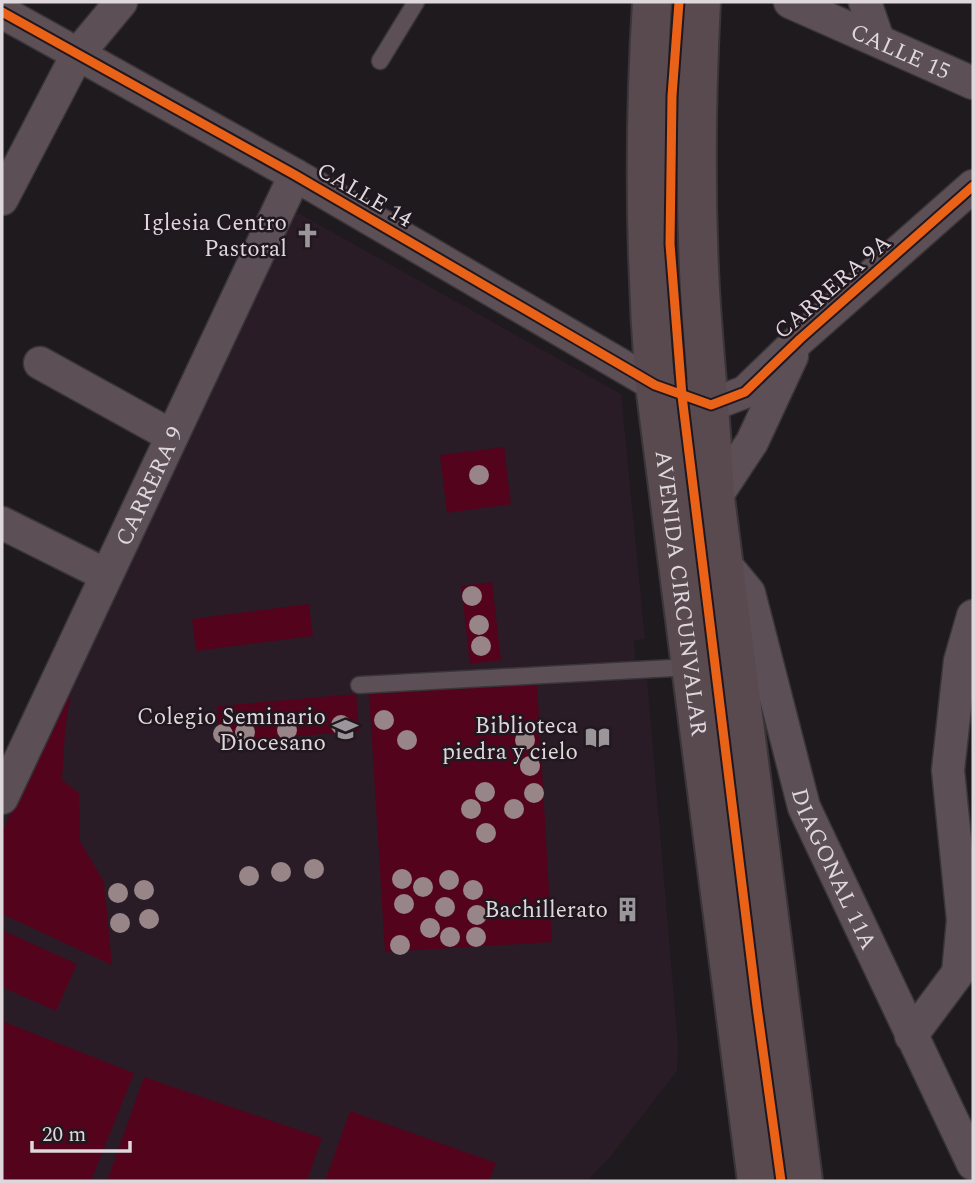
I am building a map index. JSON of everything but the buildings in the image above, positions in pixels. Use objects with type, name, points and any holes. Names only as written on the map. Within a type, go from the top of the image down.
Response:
[{"type":"main road","name":"AVENIDA CIRCUNVALAR","points":[[652,2],[646,98],[648,285],[655,385],[757,1181]]},
{"type":"main road","name":"AVENIDA CIRCUNVALAR","points":[[701,2],[696,104],[700,277],[715,498],[803,1181]]},
{"type":"street","points":[[2,199],[77,55],[121,2]]},
{"type":"street","name":"CALLE 15","points":[[790,2],[973,83]]},
{"type":"street","points":[[865,2],[878,40]]},
{"type":"street","name":"CALLE 14","points":[[2,12],[295,175],[655,385],[710,405]]},
{"type":"street","name":"CARRERA 9","points":[[2,795],[295,175]]},
{"type":"street","name":"CARRERA 9A","points":[[710,405],[745,392],[800,339],[973,186]]},
{"type":"street","name":"CARRERA 9A","points":[[715,498],[752,442],[800,339]]},
{"type":"street","points":[[40,363],[172,436]]},
{"type":"street","points":[[2,523],[106,575]]},
{"type":"street","name":"DIAGONAL 11A","points":[[725,564],[748,593],[804,807],[973,1164]]},
{"type":"street","points":[[911,1036],[958,973],[963,920],[948,770],[960,661],[973,616]]},
{"type":"lane","points":[[380,61],[416,2]]},
{"type":"lane","points":[[359,685],[691,667]]},
{"type":"shaded area","name":"Colegio Seminario Diocesano","points":[[282,214],[300,214],[621,394],[645,639],[634,641],[637,679],[647,678],[678,1045],[677,1071],[610,1157],[587,1181],[2,1181],[2,813]]},
{"type":"shaded area","points":[[504,447],[511,504],[447,513],[440,455]]},
{"type":"shaded area","points":[[492,582],[501,660],[470,664],[461,586]]},
{"type":"shaded area","points":[[309,604],[313,636],[196,651],[192,619]]},
{"type":"shaded area","points":[[74,671],[65,732],[62,780],[79,793],[80,841],[104,882],[112,965],[2,914],[2,833]]},
{"type":"shaded area","points":[[537,683],[552,942],[385,952],[369,694]]},
{"type":"shaded area","points":[[356,694],[359,731],[220,743],[217,706]]},
{"type":"shaded area","points":[[2,930],[77,964],[56,1011],[2,987]]},
{"type":"shaded area","points":[[2,1021],[134,1073],[91,1181],[2,1181]]},
{"type":"shaded area","points":[[144,1077],[322,1138],[307,1181],[107,1181]]},
{"type":"shaded area","points":[[350,1111],[496,1163],[489,1181],[325,1181]]},
{"type":"cycle path","points":[[679,2],[672,96],[670,244],[682,396],[781,1181]]},
{"type":"cycle path","points":[[2,12],[295,175],[655,385],[711,405],[745,392],[800,339],[973,186]]},
{"type":"place","name":"Iglesia Centro Pastoral","points":[[307,235]]},
{"type":"place","name":"Colegio Seminario Diocesano","points":[[346,729]]},
{"type":"place","name":"Biblioteca piedra y cielo","points":[[598,738]]},
{"type":"place","name":"Bachillerato","points":[[628,909]]}]
